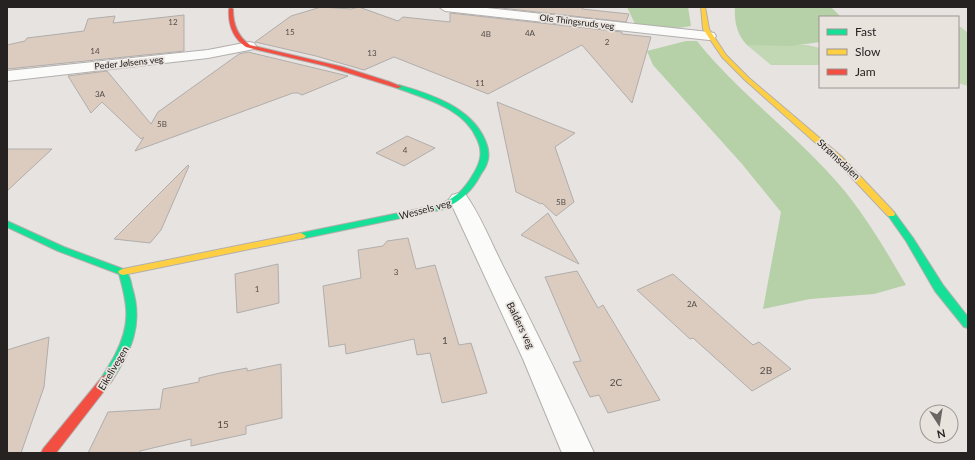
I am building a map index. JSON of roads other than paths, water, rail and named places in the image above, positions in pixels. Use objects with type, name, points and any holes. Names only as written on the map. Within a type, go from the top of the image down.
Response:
[{"type":"street","name":"Ole Thingsruds veg","points":[[445,7],[709,36]]},
{"type":"street","name":"Strømsdalen","points":[[703,7],[704,23],[709,36],[721,54],[839,157],[877,196],[904,230],[940,288],[968,324]]},
{"type":"street","points":[[231,9],[230,26],[241,41],[249,46]]},
{"type":"street","name":"Peder Jølsens veg","points":[[7,76],[208,54],[249,46]]},
{"type":"street","name":"Wessels veg","points":[[123,272],[441,207],[459,199],[471,187],[479,175],[484,162],[483,145],[476,130],[468,120],[450,106],[394,85],[337,67],[249,46]]},
{"type":"street","name":"Balders veg","points":[[459,199],[476,231],[492,268],[537,359],[578,453]]},
{"type":"street","points":[[7,224],[61,248],[123,272]]},
{"type":"street","name":"Eikelivegen","points":[[48,453],[58,438],[98,393],[128,344],[132,310],[123,272]]}]
